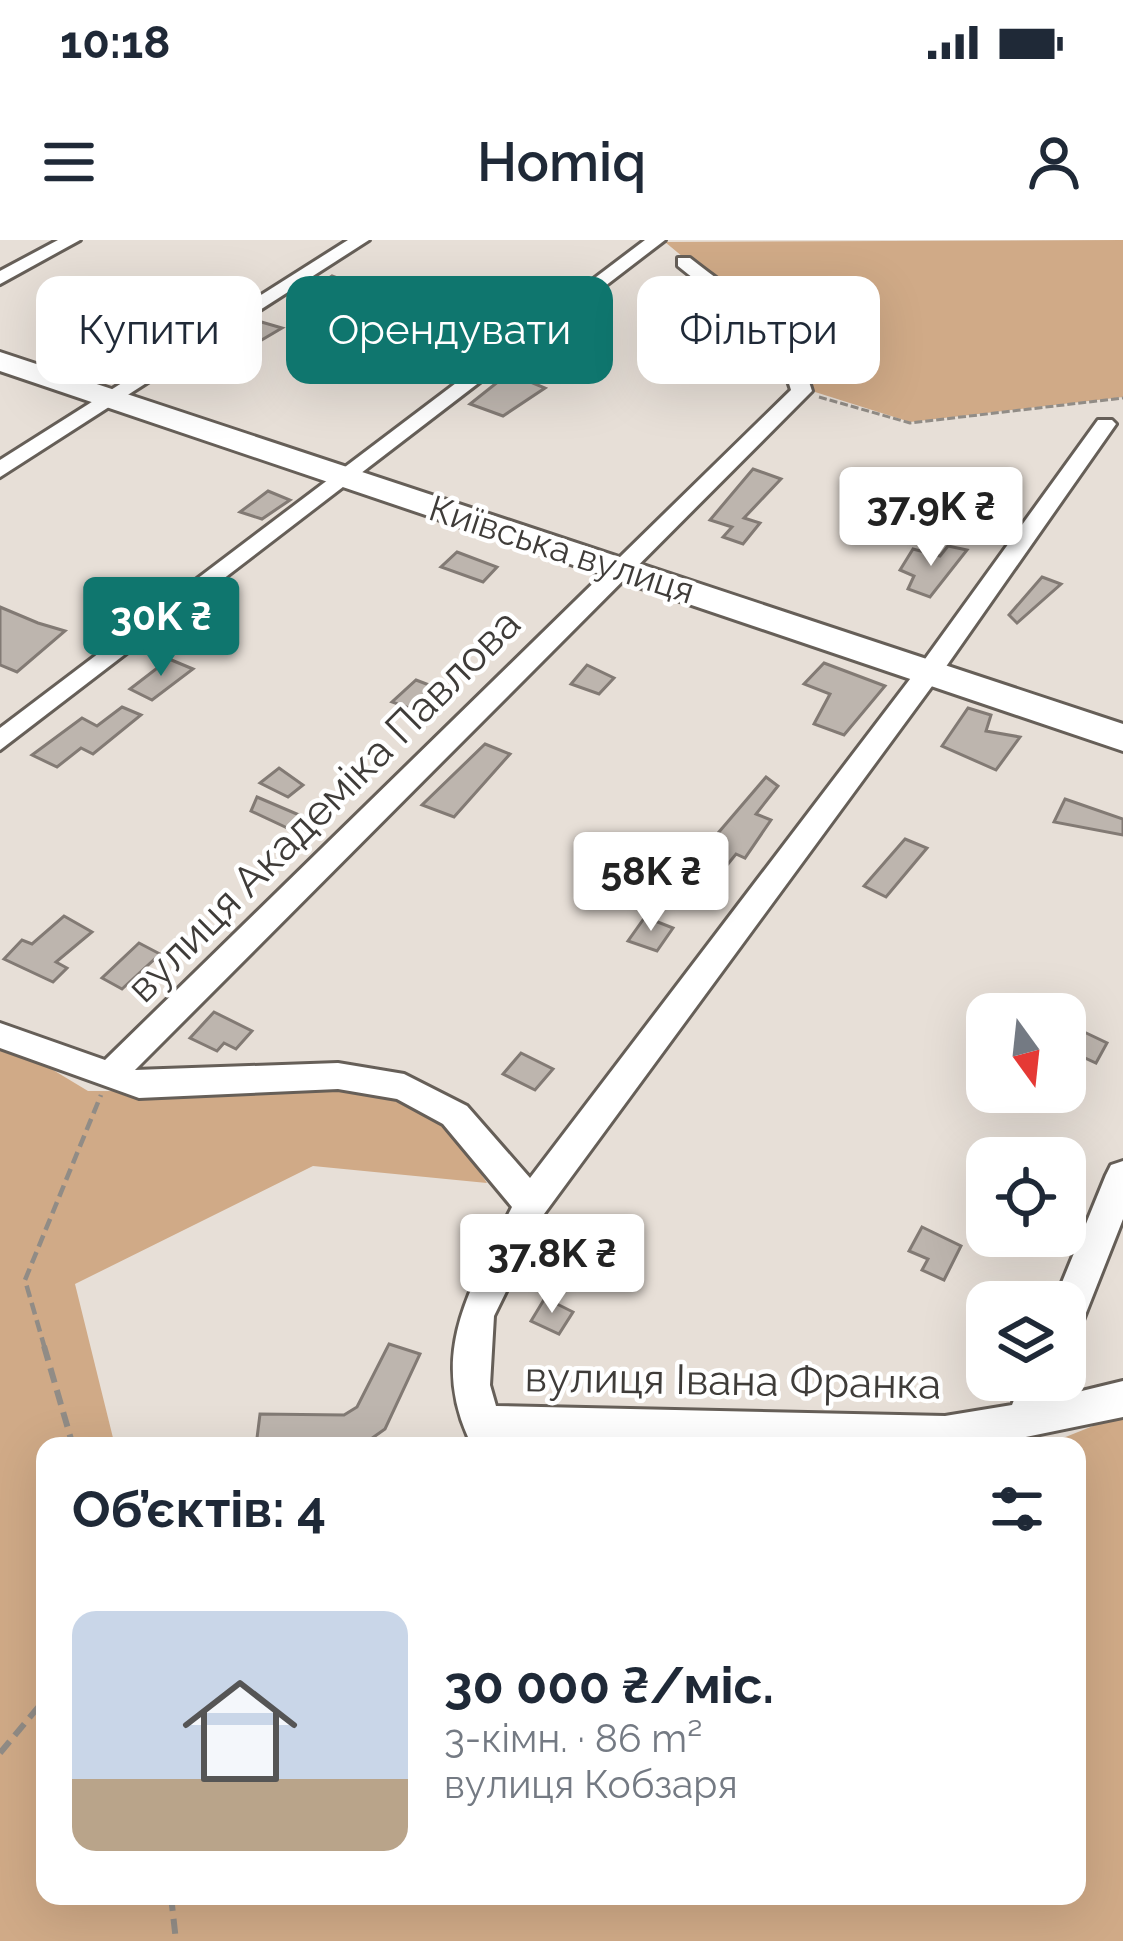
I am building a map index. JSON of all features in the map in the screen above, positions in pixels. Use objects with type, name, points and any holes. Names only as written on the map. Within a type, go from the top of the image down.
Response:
[{"type":"highway","name":"Київська вулиця","points":[[0,362],[1123,738]]},
{"type":"street","points":[[0,278],[71,240]]},
{"type":"street","points":[[0,470],[360,240]]},
{"type":"street","points":[[0,741],[656,240]]},
{"type":"street","points":[[684,262],[778,346],[800,377],[802,391]]},
{"type":"street","name":"вулиця Академіка Павлова","points":[[109,1076],[802,391]]},
{"type":"street","points":[[0,1035],[139,1084],[338,1076],[404,1087],[455,1114],[531,1204],[928,672],[1114,411]]},
{"type":"street","points":[[1081,1281],[1123,1175]]},
{"type":"street","name":"вулиця Івана Франка","points":[[531,1204],[476,1316],[471,1385],[482,1424],[945,1435],[1123,1399]]},
{"type":"street","points":[[1025,1422],[1034,1401]]},
{"type":"path","points":[[802,391],[910,423],[1114,411]]},
{"type":"path","points":[[70,1437],[26,1280],[109,1076]]},
{"type":"path","points":[[0,1754],[36,1710]]},
{"type":"path","points":[[172,1905],[176,1941]]},
{"type":"shaded area","points":[[1123,240],[1123,397],[910,422],[815,392],[810,384],[880,384],[880,276],[706,276],[665,242]]},
{"type":"shaded area","points":[[0,1038],[88,1091],[379,1092],[448,1124],[487,1183],[313,1166],[75,1284],[113,1437],[36,1437],[36,1905],[1086,1905],[1086,1437],[1066,1437],[1123,1414],[1123,1941],[0,1941]]},
{"type":"building","points":[[262,322],[282,328],[262,340]]},
{"type":"building","points":[[495,384],[545,388],[503,416],[470,404]]},
{"type":"building","points":[[753,469],[781,479],[744,518],[760,523],[743,544],[723,537],[732,527],[710,520]]},
{"type":"building","points":[[268,491],[290,500],[262,519],[240,512]]},
{"type":"building","points":[[948,546],[967,550],[930,597],[908,589],[914,576],[900,570],[913,549],[940,556]]},
{"type":"building","points":[[457,552],[497,567],[483,582],[441,567]]},
{"type":"building","points":[[1042,577],[1061,584],[1017,623],[1009,615]]},
{"type":"building","points":[[0,607],[65,631],[17,672],[0,665]]},
{"type":"building","points":[[169,659],[193,669],[152,700],[130,689]]},
{"type":"building","points":[[824,663],[885,686],[844,735],[814,724],[830,694],[804,684]]},
{"type":"building","points":[[587,665],[614,678],[599,694],[571,684]]},
{"type":"building","points":[[416,680],[445,691],[423,713],[392,702]]},
{"type":"building","points":[[122,707],[141,715],[93,754],[81,748],[57,767],[32,755],[82,718],[97,726]]},
{"type":"building","points":[[968,708],[991,715],[986,731],[1020,737],[996,770],[942,746]]},
{"type":"building","points":[[485,744],[510,754],[454,817],[422,805]]},
{"type":"building","points":[[279,768],[303,785],[288,797],[260,783]]},
{"type":"building","points":[[766,777],[778,786],[756,814],[771,820],[745,858],[736,854],[728,864],[701,853]]},
{"type":"building","points":[[257,797],[311,820],[298,833],[251,811]]},
{"type":"building","points":[[1065,799],[1123,819],[1123,835],[1054,822]]},
{"type":"building","points":[[905,839],[927,848],[886,897],[864,886]]},
{"type":"building","points":[[64,916],[92,932],[56,962],[67,968],[53,982],[4,959],[22,940],[32,944]]},
{"type":"building","points":[[645,917],[673,928],[657,951],[628,941]]},
{"type":"building","points":[[139,943],[160,954],[122,989],[102,978]]},
{"type":"building","points":[[214,1012],[252,1031],[236,1049],[224,1043],[217,1051],[190,1038]]},
{"type":"building","points":[[1086,1033],[1107,1043],[1096,1063],[1086,1058]]},
{"type":"building","points":[[521,1053],[553,1069],[535,1090],[503,1074]]},
{"type":"building","points":[[922,1227],[961,1246],[944,1280],[922,1270],[928,1259],[909,1251]]},
{"type":"building","points":[[545,1298],[573,1312],[559,1334],[531,1321]]},
{"type":"building","points":[[389,1344],[420,1354],[385,1429],[374,1437],[257,1437],[260,1414],[344,1415],[357,1407]]}]
